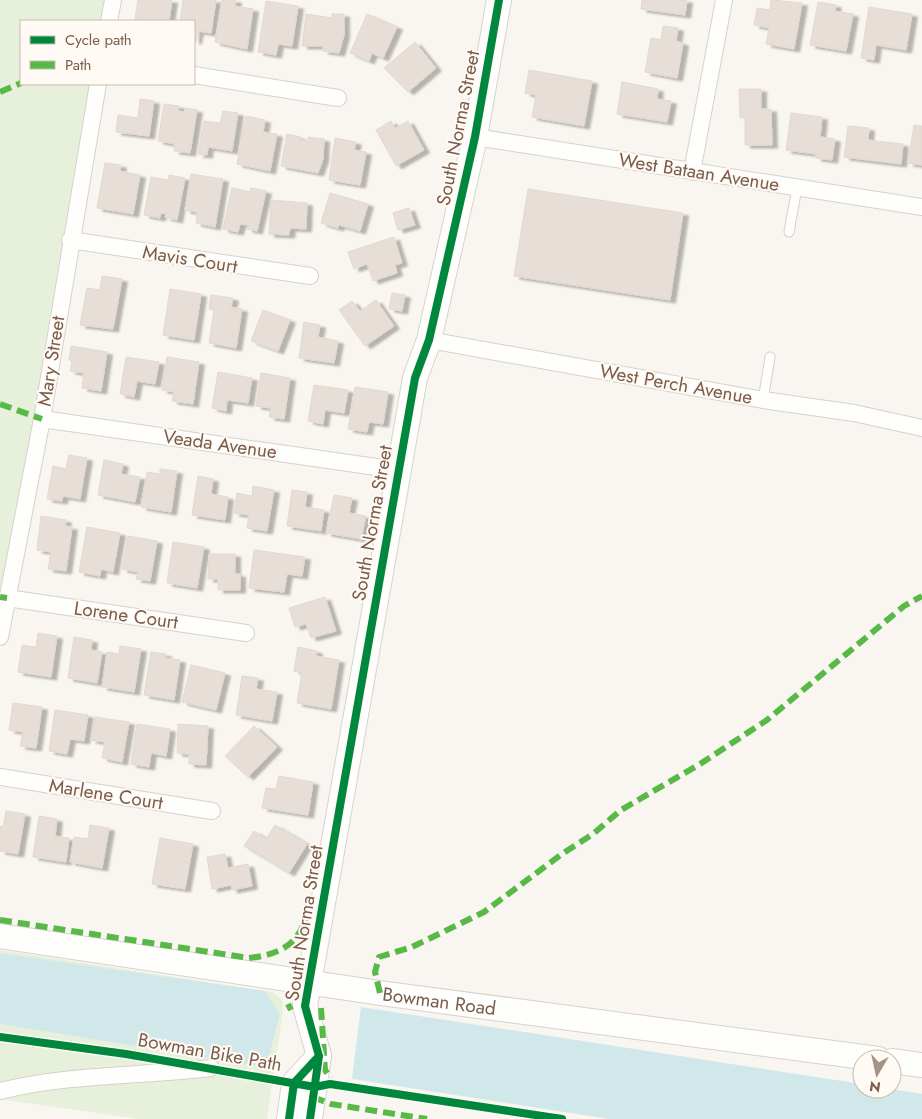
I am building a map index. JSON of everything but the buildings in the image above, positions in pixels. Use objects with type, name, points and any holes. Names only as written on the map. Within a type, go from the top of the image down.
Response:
[{"type":"street","points":[[109,20],[113,0]]},
{"type":"street","name":"South Norma Street","points":[[310,1119],[319,1056],[305,1006],[415,378],[429,340],[475,137],[499,0]]},
{"type":"street","points":[[692,172],[724,0]]},
{"type":"street","points":[[195,75],[338,98]]},
{"type":"street","name":"Mary Street","points":[[0,637],[42,419],[70,240],[98,85]]},
{"type":"street","name":"West Bataan Avenue","points":[[475,137],[922,207]]},
{"type":"street","name":"Mavis Court","points":[[70,240],[310,276]]},
{"type":"street","name":"West Perch Avenue","points":[[429,340],[763,400],[854,413],[922,428]]},
{"type":"street","name":"Veada Avenue","points":[[42,419],[398,470]]},
{"type":"street","name":"Lorene Court","points":[[7,598],[246,633]]},
{"type":"street","name":"Marlene Court","points":[[0,777],[212,811]]},
{"type":"street","name":"Bowman Road","points":[[0,936],[309,983],[852,1056]]},
{"type":"street","points":[[289,1119],[294,1083],[319,1056]]},
{"type":"street","points":[[902,1062],[922,1064]]},
{"type":"street","points":[[0,1091],[38,1082],[149,1075],[211,1068]]},
{"type":"lane","points":[[790,232],[796,188]]},
{"type":"lane","points":[[763,400],[770,356]]},
{"type":"green space","points":[[0,0],[109,0],[106,20],[20,20],[20,85],[94,85],[0,607]]},
{"type":"green space","points":[[0,950],[273,992],[282,1000],[283,1010],[267,1119],[139,1119],[0,1099]]},
{"type":"water","points":[[0,953],[265,991],[280,1014],[266,1067],[0,1024]]},
{"type":"water","points":[[361,1007],[852,1082],[852,1099],[902,1099],[902,1091],[922,1094],[922,1119],[609,1119],[352,1079]]},
{"type":"marked path","points":[[0,92],[20,83]]},
{"type":"marked path","points":[[0,404],[42,419]]},
{"type":"marked path","points":[[380,993],[375,972],[379,957],[412,947],[484,912],[562,854],[593,834],[621,810],[700,764],[767,720],[904,606],[922,596]]},
{"type":"marked path","points":[[0,597],[7,598]]},
{"type":"marked path","points":[[0,920],[249,958],[278,951],[293,941],[299,934],[306,914]]},
{"type":"marked path","points":[[288,1004],[291,1010]]},
{"type":"marked path","points":[[321,1008],[325,1070],[331,1078]]},
{"type":"marked path","points":[[313,1097],[331,1104],[427,1119]]},
{"type":"cycle path","points":[[310,1119],[319,1056],[305,1006],[415,378],[429,340],[475,137],[499,0]]},
{"type":"cycle path","name":"Bowman Bike Path","points":[[0,1037],[126,1054],[315,1087],[330,1084],[562,1119]]},
{"type":"cycle path","points":[[289,1119],[294,1083],[319,1056]]}]
